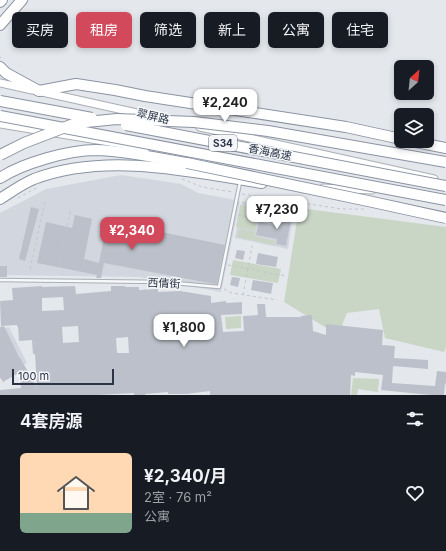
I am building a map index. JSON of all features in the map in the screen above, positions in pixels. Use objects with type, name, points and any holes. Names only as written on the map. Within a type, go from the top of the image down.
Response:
[{"type":"highway","points":[[1,25],[22,0]]},
{"type":"highway","points":[[0,61],[6,73],[39,91],[76,84],[346,127],[394,137]]},
{"type":"highway","name":"香海高速","points":[[0,101],[446,186]]},
{"type":"highway","name":"香海高速","points":[[0,116],[446,201]]},
{"type":"highway","points":[[0,155],[76,123],[117,119],[194,122],[268,131],[446,162]]},
{"type":"highway","points":[[434,146],[446,148]]},
{"type":"highway","points":[[0,178],[28,165],[51,157],[95,150],[125,152],[187,163],[446,218]]},
{"type":"highway","points":[[0,199],[33,180],[57,171],[90,166],[124,164],[202,173],[278,186]]},
{"type":"main road","name":"翠屏路","points":[[0,84],[39,91],[446,182]]},
{"type":"main road","points":[[0,124],[446,201]]},
{"type":"main road","points":[[278,186],[377,190]]},
{"type":"lane","points":[[219,287],[240,180]]},
{"type":"lane","name":"西倩街","points":[[0,280],[163,282],[219,287]]},
{"type":"path","points":[[181,179],[202,187],[238,193],[342,209],[366,209]]},
{"type":"path","points":[[18,198],[41,186]]},
{"type":"path","points":[[30,269],[45,202]]},
{"type":"path","points":[[59,267],[72,208]]},
{"type":"path","points":[[234,214],[277,222]]},
{"type":"path","points":[[243,295],[252,246]]},
{"type":"path","points":[[224,265],[286,276]]},
{"type":"path","points":[[219,287],[232,293],[277,300]]},
{"type":"shaded area","points":[[121,175],[181,184],[198,193],[240,201],[221,292],[139,277],[0,275],[0,213],[46,189]]},
{"type":"shaded area","points":[[242,201],[294,207],[288,249],[235,238]]},
{"type":"shaded area","points":[[9,327],[27,363],[0,379],[0,329]]},
{"type":"green space","points":[[240,205],[281,211],[278,224],[257,220],[255,231],[236,227]]},
{"type":"green space","points":[[299,208],[446,227],[446,347],[444,352],[385,338],[379,309],[347,313],[338,335],[284,302]]},
{"type":"green space","points":[[239,229],[255,232],[255,236],[275,241],[274,245],[237,237]]},
{"type":"green space","points":[[233,260],[281,269],[278,283],[230,275]]},
{"type":"green space","points":[[241,316],[241,328],[226,329],[225,317]]},
{"type":"green space","points":[[353,378],[379,379],[378,392],[358,389],[357,395],[351,395]]},
{"type":"building","points":[[31,207],[39,209],[25,261],[19,259]]},
{"type":"building","points":[[283,212],[292,214],[286,246],[276,244],[277,239],[256,235],[259,222],[280,226]]},
{"type":"building","points":[[75,215],[92,219],[84,259],[99,263],[107,221],[225,245],[217,284],[104,263],[101,278],[96,278],[97,275],[37,263],[46,222],[72,228]]},
{"type":"building","points":[[237,250],[245,251],[243,260],[235,258]]},
{"type":"building","points":[[258,253],[278,257],[276,267],[256,264]]},
{"type":"building","points":[[0,266],[7,266],[7,277],[0,277]]},
{"type":"building","points":[[232,277],[240,278],[238,287],[230,285]]},
{"type":"building","points":[[253,280],[273,283],[271,294],[251,290]]},
{"type":"building","points":[[75,286],[76,294],[111,291],[111,286],[125,286],[139,287],[139,290],[158,289],[158,292],[180,291],[211,296],[211,303],[226,301],[226,303],[242,302],[242,314],[221,315],[223,332],[244,331],[243,316],[258,315],[257,304],[265,304],[266,317],[301,317],[312,315],[313,331],[326,335],[326,324],[383,330],[382,345],[395,346],[394,358],[428,360],[428,369],[393,366],[392,383],[435,386],[437,371],[446,372],[444,395],[381,390],[383,375],[355,372],[355,376],[351,375],[350,395],[210,395],[210,391],[186,394],[168,394],[168,392],[145,395],[134,395],[134,393],[98,395],[0,395],[0,390],[21,388],[20,372],[3,382],[0,377],[0,327],[4,326],[20,359],[37,387],[35,354],[33,354],[32,340],[19,341],[17,325],[1,326],[0,301],[13,300],[12,288]],"holes":[[[63,297],[64,310],[42,311],[42,298]],[[78,326],[79,342],[63,343],[62,327]],[[128,337],[129,353],[117,353],[116,338]]]}]
